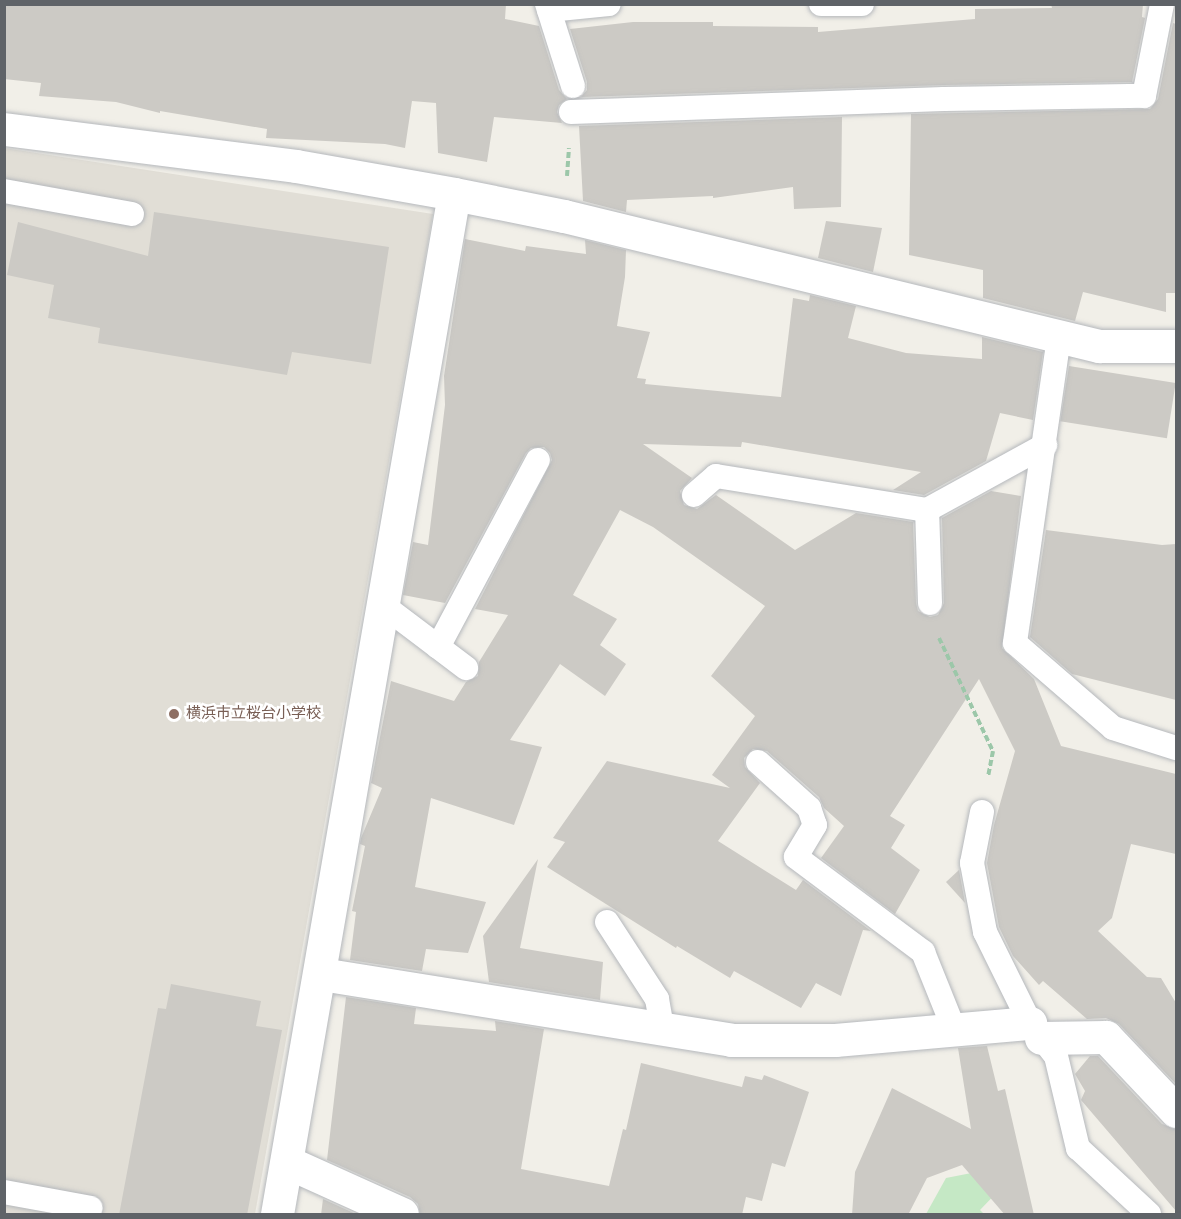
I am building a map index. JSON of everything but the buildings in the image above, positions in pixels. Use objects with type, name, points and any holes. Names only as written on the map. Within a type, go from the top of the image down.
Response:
[{"type":"street","points":[[4,129],[296,166],[454,194],[564,216],[1099,346],[1176,346]]},
{"type":"street","points":[[277,1215],[321,974],[454,194]]},
{"type":"street","points":[[321,974],[731,1040],[835,1040],[954,1029],[1036,1030],[1106,1036],[1176,1111]]},
{"type":"street","points":[[286,1162],[402,1215]]},
{"type":"lane","points":[[573,86],[548,7],[609,4]]},
{"type":"lane","points":[[821,4],[862,4]]},
{"type":"lane","points":[[571,112],[921,99],[1144,96],[1162,4]]},
{"type":"lane","points":[[4,191],[132,214]]},
{"type":"lane","points":[[1059,337],[1015,643],[1113,728],[1176,748]]},
{"type":"lane","points":[[694,495],[716,476],[927,510],[1045,445]]},
{"type":"lane","points":[[438,647],[538,460]]},
{"type":"lane","points":[[927,510],[930,603]]},
{"type":"lane","points":[[384,606],[466,668]]},
{"type":"lane","points":[[758,762],[809,808],[815,825],[796,857],[923,952],[954,1029]]},
{"type":"lane","points":[[982,812],[972,863],[985,932],[1036,1030],[1056,1056],[1078,1148],[1149,1215]]},
{"type":"lane","points":[[607,922],[657,999],[662,1028]]},
{"type":"lane","points":[[4,1191],[91,1208]]},
{"type":"path","points":[[930,603],[935,630],[993,752],[982,812]]},
{"type":"shaded area","name":"横浜市立桜台小学校","points":[[4,148],[433,214],[255,1214],[5,1214]]},
{"type":"green space","points":[[997,1168],[1004,1185],[980,1210],[984,1214],[926,1214],[946,1178]]},
{"type":"place","name":"横浜市立桜台小学校","points":[[174,714]]}]
